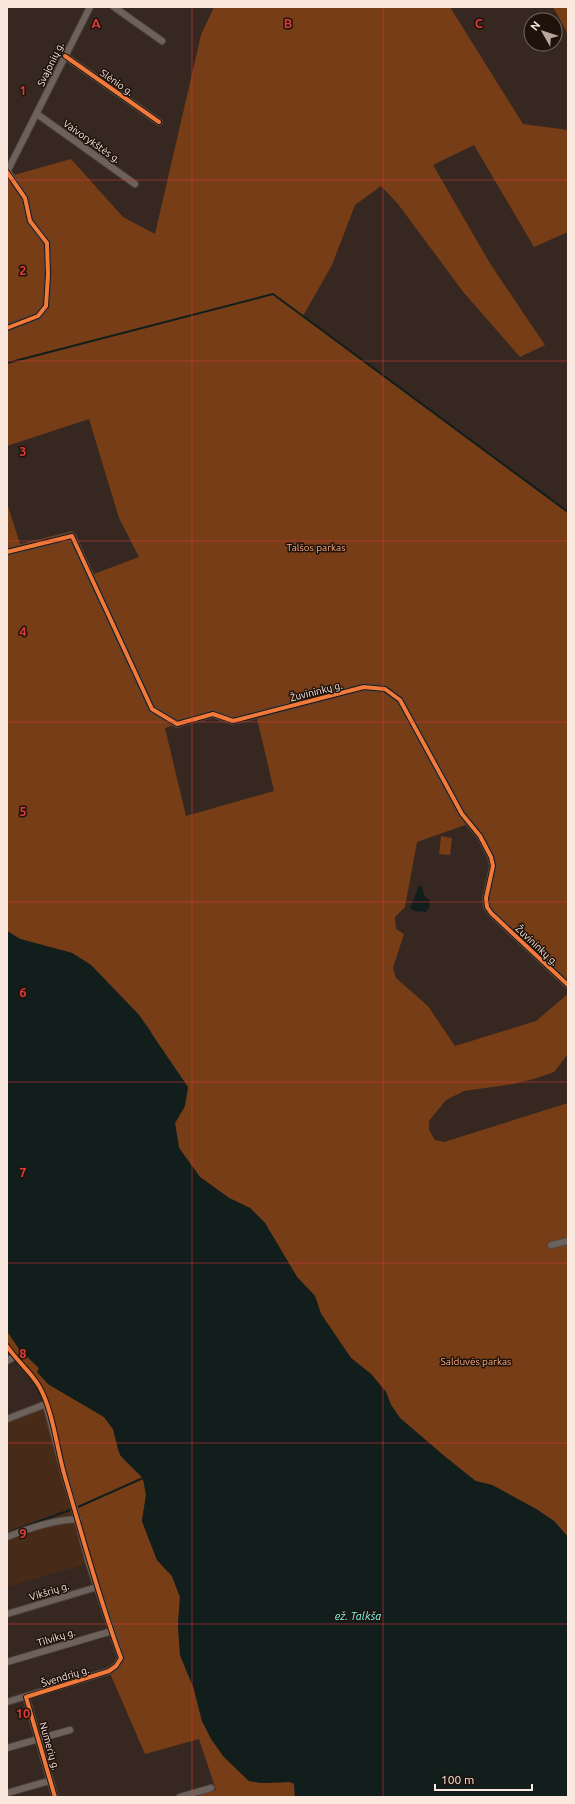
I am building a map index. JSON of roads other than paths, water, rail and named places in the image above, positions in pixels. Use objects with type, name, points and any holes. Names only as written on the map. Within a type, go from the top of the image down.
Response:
[{"type":"street","name":"Svajonių g.","points":[[7,172],[90,7]]},
{"type":"street","points":[[114,7],[162,41]]},
{"type":"street","name":"Slėnio g.","points":[[65,56],[159,122]]},
{"type":"street","name":"Vaivorykštės g.","points":[[37,114],[135,184]]},
{"type":"street","points":[[7,172],[25,198],[30,221],[47,243],[48,275],[46,306],[38,316],[7,328]]},
{"type":"street","name":"Žuvininkų g.","points":[[7,552],[72,536],[152,709],[177,724],[213,714],[233,721],[364,687],[386,688],[400,700],[462,814],[480,836],[491,857],[493,866],[486,890],[487,907],[491,913],[568,985]]},
{"type":"street","points":[[551,1245],[568,1241]]},
{"type":"street","points":[[7,1360],[14,1357]]},
{"type":"street","points":[[7,1419],[46,1404],[65,1477],[97,1587],[112,1630]]},
{"type":"street","points":[[7,1537],[49,1523],[61,1520],[78,1519]]},
{"type":"street","name":"Vikšrių g.","points":[[7,1614],[97,1587]]},
{"type":"street","name":"Tilvikų g.","points":[[7,1662],[112,1630]]},
{"type":"street","name":"Švendrių g.","points":[[7,1702],[109,1671],[116,1666],[121,1658],[112,1630]]},
{"type":"street","name":"Numerių g.","points":[[7,1793],[49,1780],[26,1697]]},
{"type":"street","points":[[7,1748],[70,1730]]},
{"type":"street","points":[[49,1780],[54,1797]]},
{"type":"street","points":[[180,1797],[211,1788]]},
{"type":"water","points":[[419,886],[422,886],[424,895],[430,901],[429,908],[426,912],[414,911],[410,908]]},
{"type":"water","name":"ež. Talkša","points":[[7,931],[20,939],[72,953],[91,965],[139,1015],[188,1087],[185,1106],[175,1123],[179,1148],[200,1177],[229,1198],[250,1208],[265,1223],[297,1277],[315,1296],[321,1314],[351,1358],[371,1374],[386,1392],[391,1405],[400,1418],[475,1481],[492,1485],[536,1509],[554,1521],[568,1537],[568,1797],[295,1797],[294,1783],[261,1783],[249,1781],[223,1756],[211,1739],[202,1721],[194,1689],[180,1655],[178,1625],[180,1597],[172,1576],[157,1560],[142,1521],[146,1495],[143,1478],[120,1455],[113,1429],[104,1417],[48,1384],[37,1372],[39,1368],[19,1349],[7,1331]]},
{"type":"waterway","points":[[7,363],[273,294],[568,512]]},
{"type":"waterway","points":[[78,1507],[143,1478]]},
{"type":"waterway","points":[[12,1531],[70,1510]]},
{"type":"park label","name":"Talšos parkas","points":[[316,547]]},
{"type":"park label","name":"Salduvės parkas","points":[[476,1361]]}]
